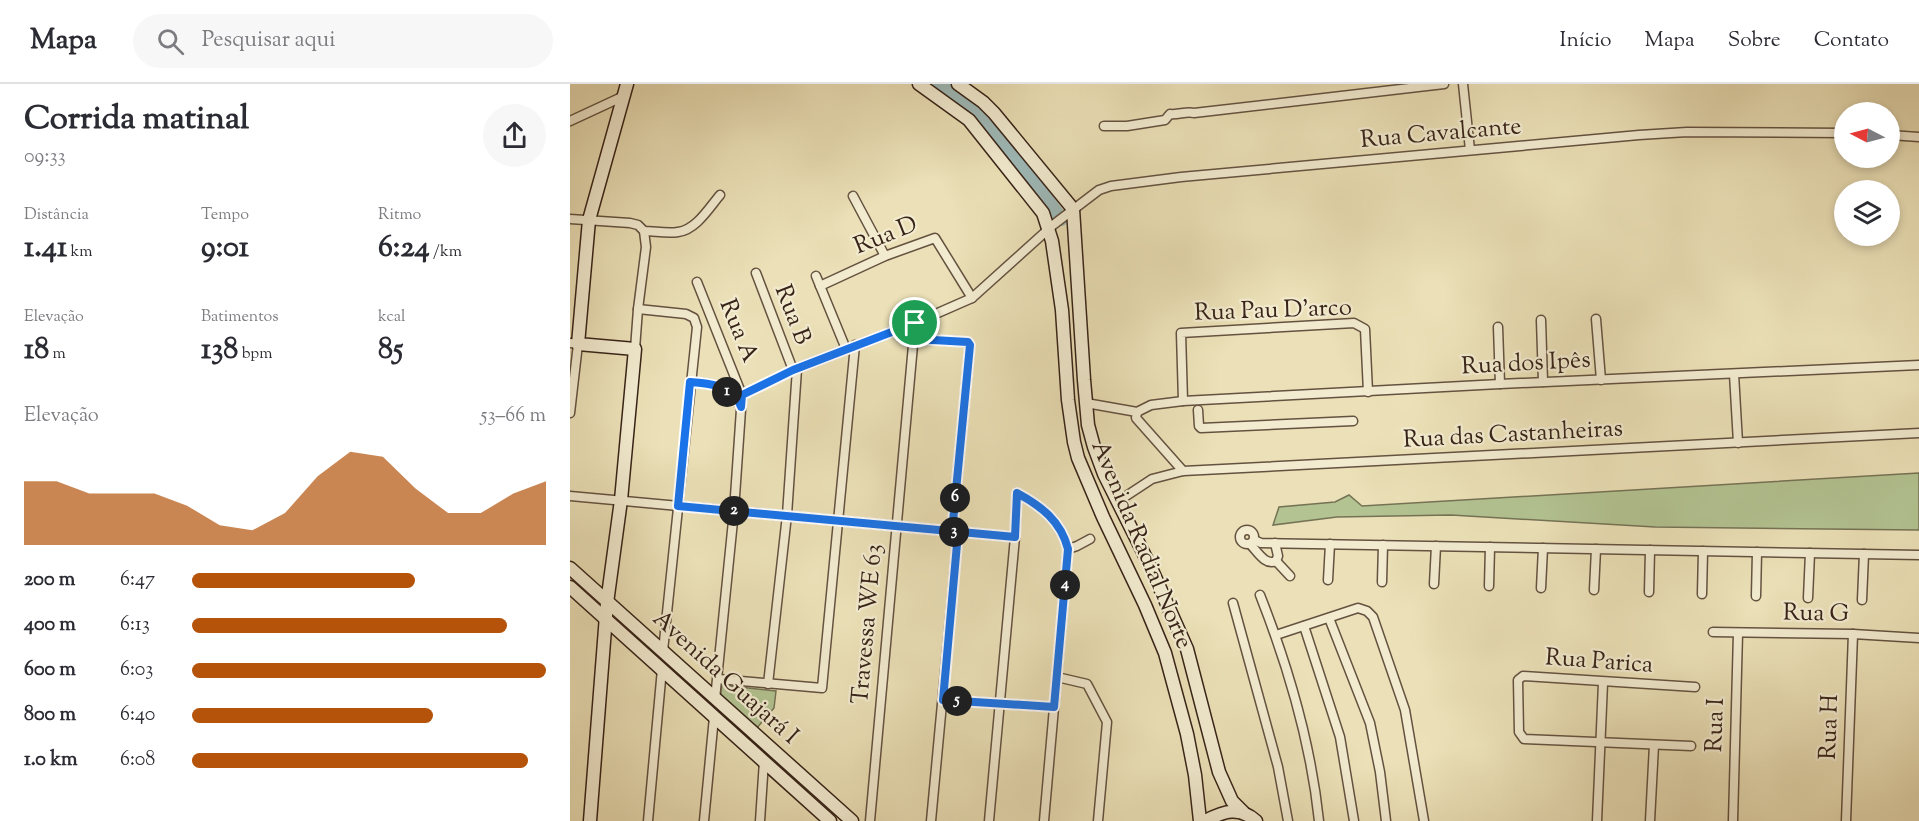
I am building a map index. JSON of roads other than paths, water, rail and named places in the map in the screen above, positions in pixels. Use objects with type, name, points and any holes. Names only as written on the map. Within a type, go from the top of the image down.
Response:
[{"type":"main road","name":"Avenida Radial Norte","points":[[919,84],[969,120],[1043,213],[1050,227],[1062,310],[1068,400],[1078,458],[1165,653],[1187,734],[1204,821]]},
{"type":"main road","points":[[958,84],[994,113],[1069,212]]},
{"type":"main road","points":[[590,821],[607,603],[621,500],[634,349],[574,344],[589,220],[626,90]]},
{"type":"main road","name":"Avenida Radial Norte","points":[[1069,212],[1088,425],[1094,447],[1117,502],[1151,568],[1187,649],[1219,772],[1237,811]]},
{"type":"main road","name":"Avenida Guajará I","points":[[570,568],[852,821]]},
{"type":"main road","name":"Avenida Guajará I","points":[[570,587],[764,761],[819,817],[830,821]]},
{"type":"main road","points":[[1204,821],[1237,811],[1256,821]]},
{"type":"street","points":[[1104,126],[1127,126],[1164,120],[1170,114],[1181,115],[1188,112],[1444,84]]},
{"type":"street","points":[[1463,84],[1470,150]]},
{"type":"street","points":[[571,117],[626,90]]},
{"type":"street","name":"Rua Cavalcante","points":[[742,395],[795,370],[972,298],[1050,227],[1091,196],[1111,186],[1193,175],[1687,132],[1834,133]]},
{"type":"street","points":[[1900,136],[1919,137]]},
{"type":"street","points":[[644,231],[676,233],[684,231],[697,222],[720,195]]},
{"type":"street","points":[[853,196],[885,256]]},
{"type":"street","points":[[570,219],[630,223],[638,225],[644,231],[646,247],[634,349]]},
{"type":"street","name":"Rua D","points":[[820,286],[885,256],[935,237],[972,298]]},
{"type":"street","name":"Rua B","points":[[756,273],[795,370]]},
{"type":"street","points":[[816,276],[846,349]]},
{"type":"street","name":"Rua A","points":[[697,282],[742,395]]},
{"type":"street","points":[[638,309],[686,314],[694,318],[697,327],[663,651]]},
{"type":"street","points":[[1596,319],[1601,380]]},
{"type":"street","points":[[1541,320],[1543,382]]},
{"type":"street","name":"Travessa WE 63","points":[[870,821],[915,323]]},
{"type":"street","name":"Rua Pau D'arco","points":[[1183,401],[1181,333],[1353,323],[1365,328],[1368,392]]},
{"type":"street","points":[[1498,327],[1500,384]]},
{"type":"street","points":[[915,339],[968,342],[970,345],[943,700],[931,821]]},
{"type":"street","points":[[570,413],[574,344]]},
{"type":"street","points":[[718,679],[822,687],[855,345]]},
{"type":"street","name":"Rua dos Ipês","points":[[1137,412],[1151,405],[1183,401],[1919,365]]},
{"type":"street","points":[[768,684],[787,515],[795,370]]},
{"type":"street","points":[[1734,374],[1738,443]]},
{"type":"street","points":[[690,382],[718,385],[739,402],[741,407]]},
{"type":"street","points":[[715,699],[734,511],[742,395]]},
{"type":"street","points":[[1086,403],[1137,412],[1136,418],[1183,471]]},
{"type":"street","points":[[1198,410],[1201,428],[1353,421]]},
{"type":"street","name":"Rua das Castanheiras","points":[[1117,502],[1152,479],[1183,471],[1919,433]]},
{"type":"street","points":[[989,821],[1017,493],[1044,511],[1059,526],[1068,549],[1044,821]]},
{"type":"street","points":[[570,496],[1015,537]]},
{"type":"street","points":[[1068,549],[1090,539]]},
{"type":"street","points":[[1275,561],[1267,562],[1252,542],[1919,555]]},
{"type":"street","points":[[1275,543],[1278,556],[1275,561]]},
{"type":"street","points":[[1328,580],[1330,544]]},
{"type":"street","points":[[1382,582],[1383,545]]},
{"type":"street","points":[[1434,584],[1436,546]]},
{"type":"street","points":[[1489,586],[1490,547]]},
{"type":"street","points":[[1541,588],[1543,548]]},
{"type":"street","points":[[1594,590],[1596,549]]},
{"type":"street","points":[[1648,592],[1650,550]]},
{"type":"street","points":[[1702,594],[1703,551]]},
{"type":"street","points":[[1756,596],[1757,552]]},
{"type":"street","points":[[1808,598],[1810,553]]},
{"type":"street","points":[[1862,600],[1864,554]]},
{"type":"street","points":[[1275,561],[1290,576]]},
{"type":"street","points":[[1260,595],[1276,635],[1312,765],[1319,821]]},
{"type":"street","points":[[1233,603],[1278,767],[1288,821]]},
{"type":"street","points":[[1276,635],[1358,608],[1374,617],[1405,710],[1424,821]]},
{"type":"street","points":[[1329,618],[1370,723],[1379,764],[1386,821]]},
{"type":"street","points":[[1304,626],[1340,737],[1354,821]]},
{"type":"street","name":"Rua G","points":[[1713,632],[1853,634],[1919,638]]},
{"type":"street","name":"Rua I","points":[[1732,820],[1738,633]]},
{"type":"street","name":"Rua H","points":[[1846,821],[1853,634]]},
{"type":"street","points":[[648,821],[662,669]]},
{"type":"street","name":"Rua Parica","points":[[1599,742],[1524,739],[1519,732],[1518,680],[1523,676],[1603,683],[1695,687]]},
{"type":"street","points":[[1058,677],[1087,684],[1107,722],[1098,821]]},
{"type":"street","points":[[1597,821],[1603,683]]},
{"type":"street","points":[[943,700],[1054,707]]},
{"type":"street","points":[[704,821],[714,717]]},
{"type":"street","points":[[1599,742],[1691,746]]},
{"type":"street","points":[[1650,821],[1654,745]]},
{"type":"street","points":[[760,821],[764,761]]},
{"type":"waterway","points":[[940,84],[981,112],[1061,219]]}]
